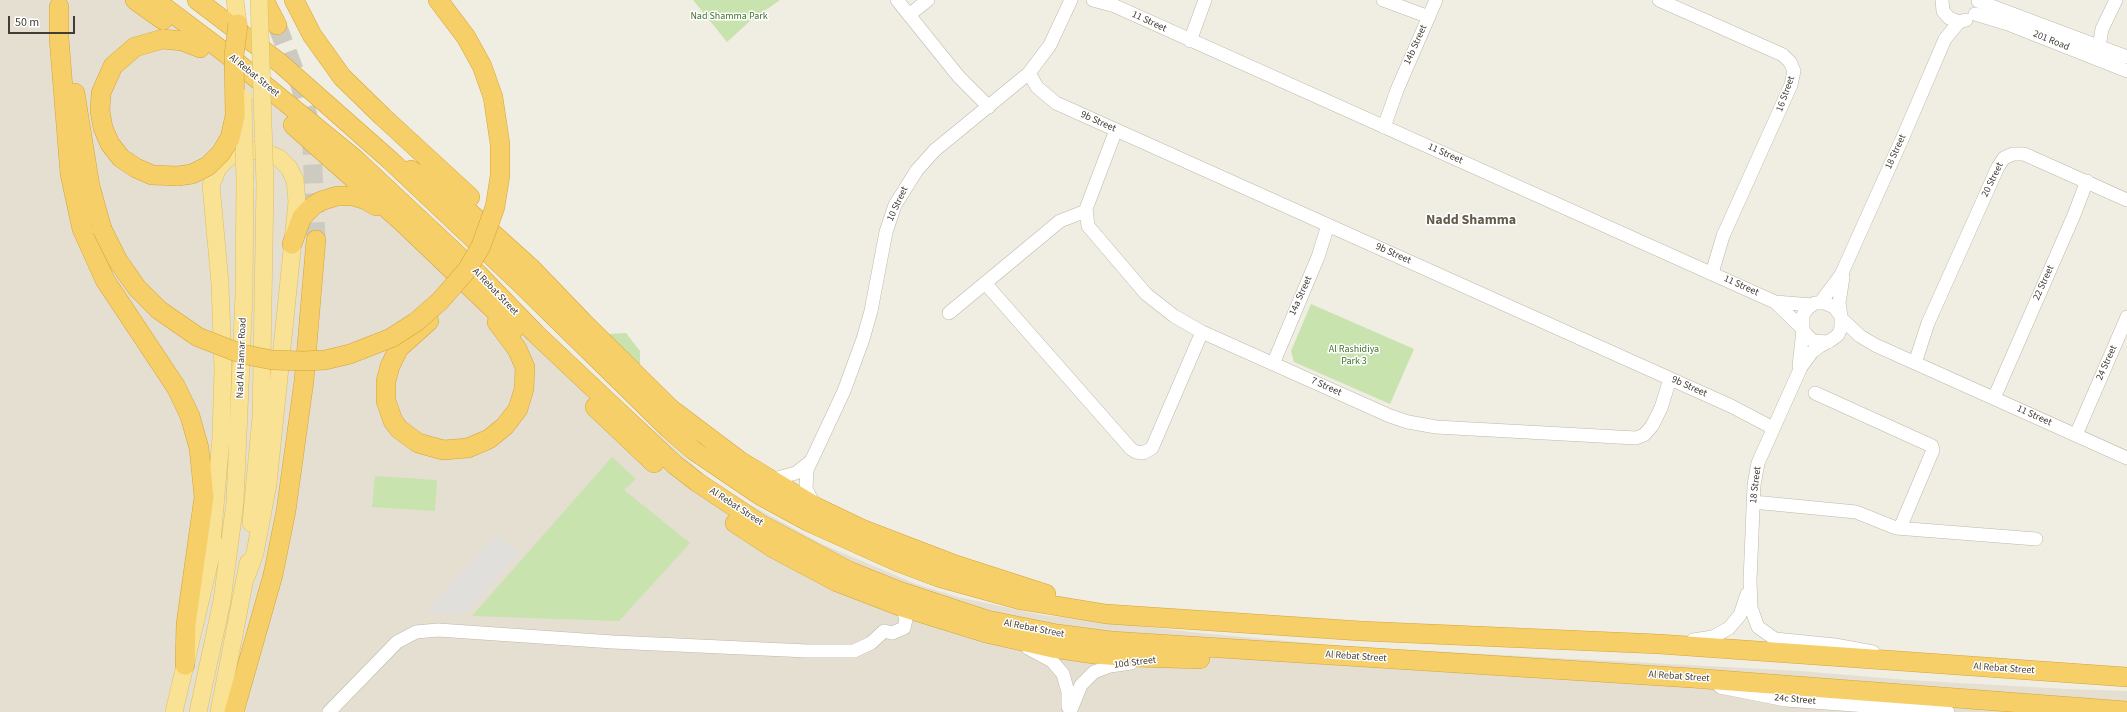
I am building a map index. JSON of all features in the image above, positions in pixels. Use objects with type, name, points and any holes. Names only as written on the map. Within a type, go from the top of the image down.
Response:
[{"type":"highway","points":[[135,0],[200,48],[269,104],[402,222],[626,438],[661,469],[706,504],[773,548],[837,582],[902,607],[1013,640],[1094,654],[1176,659],[1288,661],[1358,657]]},
{"type":"highway","name":"Al Rebat Street","points":[[155,0],[224,52],[354,158],[478,274],[536,334],[675,465],[697,482],[760,524],[849,571],[899,591],[987,620],[1058,634],[1111,641],[1692,678],[2081,710],[2127,711]]},
{"type":"highway","name":"Al Rebat Street","points":[[197,0],[280,64],[391,161],[517,280],[669,430],[710,462],[743,485],[821,528],[898,562],[938,577],[1021,600],[1106,614],[1361,631],[1659,644],[2127,677]]},
{"type":"highway","points":[[264,0],[277,25]]},
{"type":"highway","points":[[294,0],[312,35],[342,76],[383,117],[458,185],[511,240],[528,265]]},
{"type":"highway","points":[[58,4],[68,43],[90,186],[102,229],[127,275],[159,310],[198,337],[227,349],[257,358],[303,361],[325,360],[350,354],[378,345],[404,331],[440,301],[467,270],[487,233],[498,192],[500,144],[493,97],[482,66],[466,37],[438,0]]},
{"type":"highway","points":[[58,4],[59,45],[70,174],[82,229],[106,280],[176,387],[190,416],[200,448],[204,498],[186,624],[185,665]]},
{"type":"highway","points":[[200,48],[182,41],[163,39],[135,47],[113,66],[101,92],[101,119],[106,136],[115,151],[128,164],[144,172],[161,176],[178,176],[192,174],[208,166],[221,153],[230,138],[235,116],[234,56],[238,24]]},
{"type":"highway","points":[[391,161],[420,175],[447,192],[528,265],[671,409],[740,461],[816,507],[910,548],[1106,614]]},
{"type":"highway","points":[[292,244],[299,224],[308,210],[321,201],[333,197],[345,195],[361,198],[402,222]]},
{"type":"highway","points":[[234,712],[272,574],[286,511],[304,381],[316,240]]},
{"type":"highway","points":[[440,301],[432,318],[399,348],[390,366],[386,381],[386,401],[393,421],[399,429],[418,443],[443,450],[468,448],[489,439],[505,426],[518,409],[524,389],[525,367],[518,349],[503,328],[473,297],[464,281]]},
{"type":"main road","name":"Nad Al Hamar Road","points":[[198,712],[222,601],[232,529],[240,418],[244,295],[245,184],[243,102],[235,0]]},
{"type":"main road","name":"Nad Al Hamar Road","points":[[219,712],[247,574],[261,417],[264,185],[259,0]]},
{"type":"main road","points":[[212,553],[221,437],[223,368],[220,283],[211,185],[218,168],[228,158],[240,152],[260,150],[279,158],[289,168],[295,180],[298,194],[268,484],[255,553],[247,574]]},
{"type":"main road","points":[[174,712],[212,553],[240,418]]},
{"type":"street","points":[[897,0],[959,76],[966,91],[985,110]]},
{"type":"street","points":[[907,13],[927,0]]},
{"type":"street","name":"10 Street","points":[[816,507],[806,489],[807,470],[844,391],[863,339],[871,312],[886,232],[895,205],[909,181],[926,160],[1025,77],[1050,45],[1071,0]]},
{"type":"street","name":"11 Street","points":[[1093,0],[1111,3],[1186,39],[1775,302],[1803,330]]},
{"type":"street","points":[[1383,0],[1427,20]]},
{"type":"street","name":"14b Street","points":[[1380,125],[1397,90],[1436,0]]},
{"type":"street","name":"16 Street","points":[[1659,0],[1783,55],[1790,62],[1794,71],[1791,85],[1708,272]]},
{"type":"street","points":[[1930,0],[1943,7],[1952,20],[1959,22],[1968,20],[1975,14],[1978,0]]},
{"type":"street","name":"201 Road","points":[[1978,0],[2127,57]]},
{"type":"street","points":[[2094,45],[2116,0]]},
{"type":"street","points":[[1186,39],[1203,4]]},
{"type":"street","name":"18 Street","points":[[1943,7],[1945,39]]},
{"type":"street","name":"201 Road","points":[[1975,14],[2004,22],[2127,72]]},
{"type":"street","name":"18 Street","points":[[1816,304],[1835,285],[1846,265],[1945,39],[1959,22]]},
{"type":"street","name":"9b Street","points":[[1025,77],[1056,103],[1731,406],[1744,409],[1774,425]]},
{"type":"street","points":[[949,313],[1060,221],[1073,220],[1086,216],[1105,164],[1119,132]]},
{"type":"street","name":"20 Street","points":[[1909,360],[1928,323],[1998,167],[2004,158],[2014,154],[2024,154],[2127,200]]},
{"type":"street","name":"22 Street","points":[[1991,397],[2014,351],[2074,215],[2090,183]]},
{"type":"street","name":"7 Street","points":[[1086,216],[1091,232],[1146,294],[1174,316],[1202,332],[1390,416],[1426,426],[1632,439],[1640,437],[1650,430],[1674,380]]},
{"type":"street","name":"14a Street","points":[[1270,362],[1332,227]]},
{"type":"street","name":"18 Street","points":[[1841,318],[1840,290],[1846,265]]},
{"type":"street","points":[[985,283],[1130,449],[1136,452],[1146,452],[1152,448],[1202,332]]},
{"type":"street","name":"11 Street","points":[[1775,302],[1816,304]]},
{"type":"street","points":[[1816,304],[1834,307],[1841,318],[1840,331],[1830,341],[1813,341],[1803,330],[1803,316],[1816,304]]},
{"type":"street","name":"24 Street","points":[[2073,434],[2127,317]]},
{"type":"street","name":"11 Street","points":[[1841,318],[1860,336],[1875,345],[2127,458]]},
{"type":"street","name":"18 Street","points":[[1797,374],[1802,353],[1803,330]]},
{"type":"street","name":"11 Street","points":[[1830,341],[1853,339],[1875,345]]},
{"type":"street","name":"18 Street","points":[[1830,341],[1812,352],[1797,374],[1758,463],[1753,502],[1750,581],[1752,614],[1758,627],[1768,636],[1781,641],[1851,647],[1905,662]]},
{"type":"street","points":[[1815,393],[1932,446],[1933,450],[1900,528]]},
{"type":"street","name":"10 Street","points":[[770,480],[796,473],[811,461]]},
{"type":"street","points":[[1753,502],[1856,512],[1883,524],[1900,528],[2036,539]]},
{"type":"street","name":"18 Street","points":[[1659,644],[1706,639],[1725,630],[1740,616],[1750,581]]},
{"type":"street","points":[[328,712],[397,642],[416,632],[427,630],[621,643],[807,651],[854,651],[871,643],[884,631],[896,633],[904,628],[906,619],[902,607]]},
{"type":"street","name":"10d Street","points":[[1013,640],[1044,656],[1058,667],[1066,683],[1069,712]]},
{"type":"street","name":"10d Street","points":[[1069,712],[1082,685],[1094,672],[1102,668],[1119,664],[1176,659]]},
{"type":"street","name":"24c Street","points":[[1692,678],[1748,694],[1786,700],[1948,712]]},
{"type":"shaded area","points":[[0,0],[168,0],[252,63],[562,349],[707,477],[749,504],[822,544],[916,584],[958,597],[1042,615],[1200,633],[1353,647],[1800,671],[1907,680],[2127,691],[2127,712],[0,712]]},
{"type":"shaded area","points":[[497,535],[519,553],[465,614],[425,611]]},
{"type":"green space","name":"Nad Shamma Park","points":[[693,0],[780,0],[750,21],[727,42]]},
{"type":"green space","name":"Al Rashidiya Park 3","points":[[1311,304],[1414,349],[1390,404],[1294,362],[1291,351]]},
{"type":"green space","points":[[626,333],[640,351],[640,364],[638,366],[607,334]]},
{"type":"green space","points":[[612,457],[636,479],[624,490],[690,543],[619,621],[472,616]]},
{"type":"green space","points":[[375,476],[437,480],[435,511],[372,507]]},
{"type":"tunnel","points":[[277,25],[300,85],[308,116],[312,148],[316,240]]},
{"type":"district","name":"Nadd Shamma","points":[[1471,221]]}]
